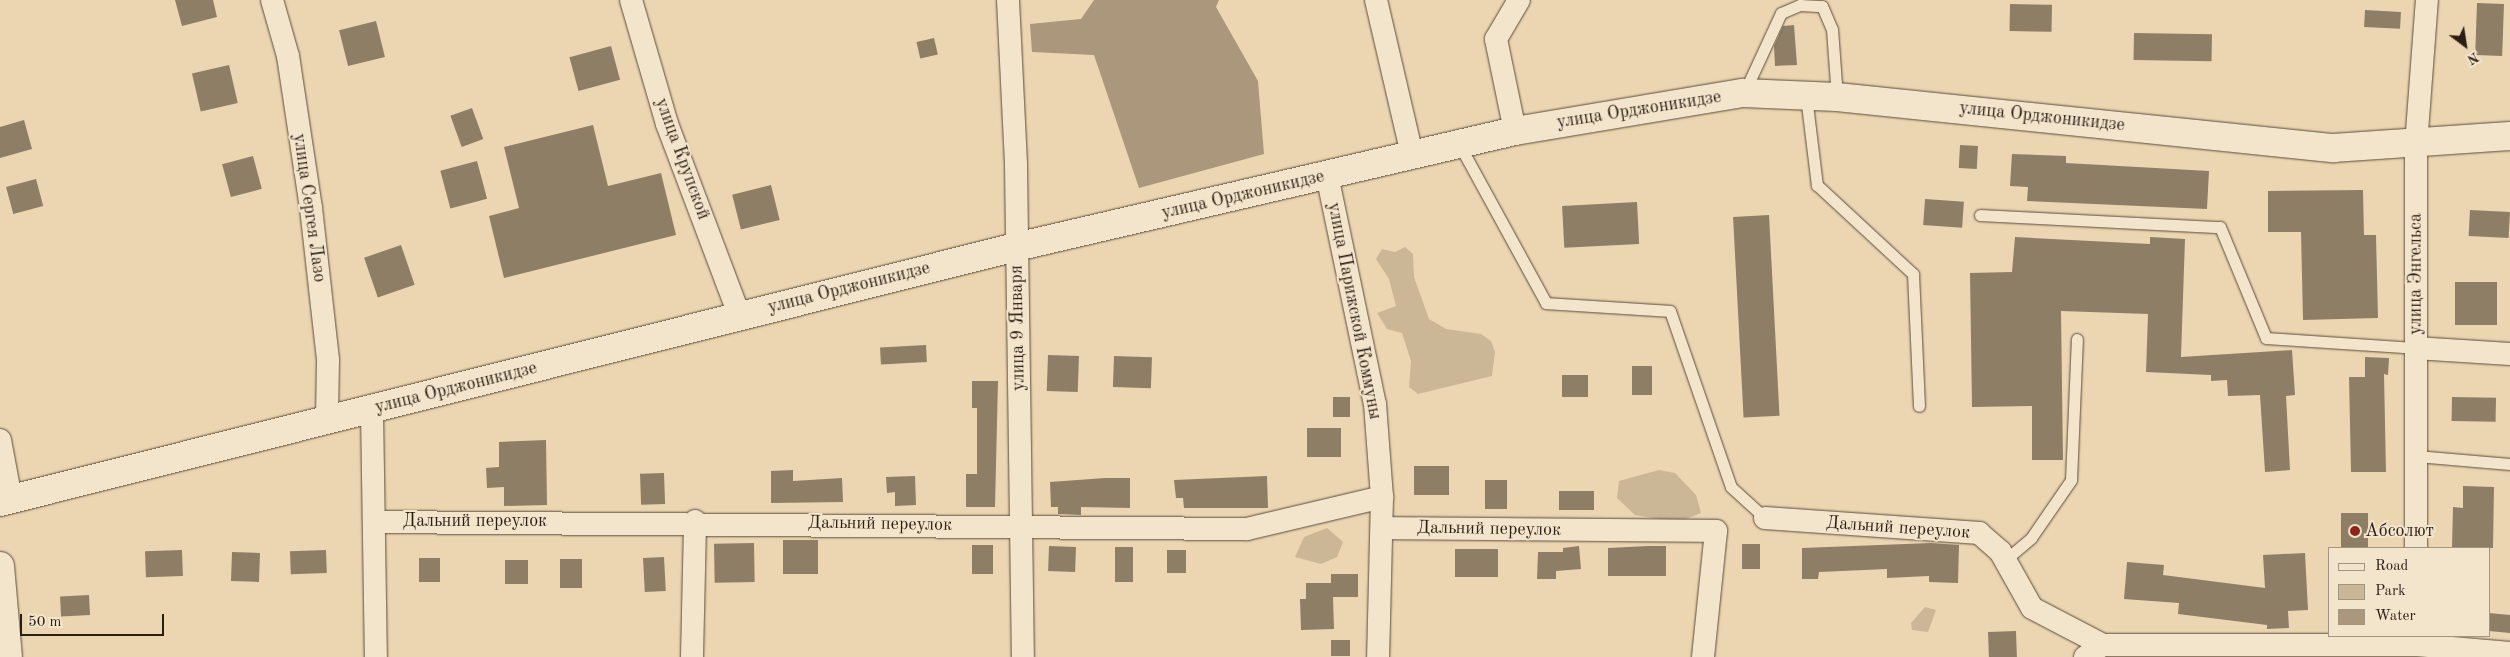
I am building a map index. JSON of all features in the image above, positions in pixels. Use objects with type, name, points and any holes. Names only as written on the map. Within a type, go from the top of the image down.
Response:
[{"type":"main road","name":"улица Орджоникидзе","points":[[5,500],[327,419],[372,410],[739,315],[1016,247],[1515,131],[1744,93],[1837,97],[2333,148],[2416,145],[2510,136]]},
{"type":"main road","points":[[0,566],[8,657]]},
{"type":"street","name":"улица Сергея Лазо","points":[[272,0],[288,56],[311,208],[328,360],[327,419]]},
{"type":"street","name":"улица Крупской","points":[[631,0],[667,124],[739,315]]},
{"type":"street","name":"улица 9 Января","points":[[1008,0],[1016,247],[1023,657]]},
{"type":"street","points":[[1376,0],[1412,155]]},
{"type":"street","points":[[1515,131],[1496,39],[1519,0]]},
{"type":"street","name":"улица Энгельса","points":[[2416,547],[2416,145],[2427,0]]},
{"type":"street","name":"улица Парижской Коммуны","points":[[1327,175],[1375,404],[1382,497],[1378,657]]},
{"type":"street","points":[[2416,348],[2510,354]]},
{"type":"street","points":[[372,410],[376,657]]},
{"type":"street","points":[[0,440],[5,500]]},
{"type":"street","name":"Дальний переулок","points":[[374,522],[695,521],[1246,529],[1382,497]]},
{"type":"street","name":"Дальний переулок","points":[[1765,518],[1979,533],[2005,560],[2032,608],[2094,651]]},
{"type":"street","points":[[692,657],[695,521]]},
{"type":"street","name":"Дальний переулок","points":[[1382,528],[1716,531],[1703,657]]},
{"type":"street","points":[[2094,651],[2417,646],[2510,653]]},
{"type":"lane","points":[[1744,93],[1781,14],[1800,5],[1822,6],[1832,29],[1837,97]]},
{"type":"lane","points":[[1806,96],[1817,185],[1913,274],[1919,406]]},
{"type":"lane","points":[[1459,144],[1546,304],[1670,311],[1730,487],[1765,518]]},
{"type":"lane","points":[[1980,215],[2220,227],[2266,338],[2416,348]]},
{"type":"lane","points":[[2005,560],[2031,538],[2071,480],[2077,338]]},
{"type":"lane","points":[[2416,456],[2510,464]]},
{"type":"green space","points":[[1405,247],[1413,254],[1414,277],[1429,319],[1446,329],[1481,334],[1491,341],[1495,352],[1492,376],[1418,394],[1409,387],[1411,361],[1402,333],[1387,329],[1377,313],[1396,306],[1389,279],[1376,259],[1382,249],[1395,252]]},
{"type":"green space","points":[[1659,470],[1675,473],[1696,495],[1701,513],[1678,522],[1635,515],[1617,498],[1619,481]]},
{"type":"green space","points":[[1327,528],[1343,542],[1337,557],[1321,564],[1295,557],[1304,537]]},
{"type":"green space","points":[[1925,607],[1936,610],[1928,632],[1912,630],[1911,623]]},
{"type":"water","points":[[1094,0],[1219,0],[1216,7],[1258,81],[1264,154],[1139,188],[1094,55],[1032,52],[1030,24],[1081,19]]},
{"type":"building","points":[[175,0],[213,0],[217,17],[182,26]]},
{"type":"building","points":[[2477,3],[2504,4],[2502,56],[2475,55]]},
{"type":"building","points":[[2010,4],[2052,5],[2052,32],[2010,31]]},
{"type":"building","points":[[2365,10],[2401,12],[2400,29],[2364,27]]},
{"type":"building","points":[[376,21],[385,57],[348,66],[339,30]]},
{"type":"building","points":[[1794,25],[1797,65],[1775,66],[1774,46],[1783,26]]},
{"type":"building","points":[[2134,33],[2212,34],[2212,61],[2134,60]]},
{"type":"building","points":[[934,38],[938,55],[920,59],[916,42]]},
{"type":"building","points":[[611,46],[620,80],[579,91],[569,57]]},
{"type":"building","points":[[229,65],[238,103],[201,112],[192,74]]},
{"type":"building","points":[[472,108],[483,139],[462,147],[450,116]]},
{"type":"building","points":[[24,120],[32,149],[0,158],[0,127]]},
{"type":"building","points":[[593,125],[608,186],[661,173],[676,235],[504,278],[489,216],[519,208],[504,147]]},
{"type":"building","points":[[1960,145],[1978,146],[1977,169],[1959,168]]},
{"type":"building","points":[[2012,154],[2066,156],[2066,163],[2209,171],[2207,209],[2027,201],[2028,187],[2010,186]]},
{"type":"building","points":[[253,156],[262,189],[231,197],[222,164]]},
{"type":"building","points":[[477,161],[487,199],[450,209],[440,171]]},
{"type":"building","points":[[36,179],[43,206],[13,214],[6,187]]},
{"type":"building","points":[[771,185],[780,220],[741,230],[732,195]]},
{"type":"building","points":[[2363,190],[2364,235],[2376,235],[2378,318],[2303,320],[2301,232],[2268,232],[2268,191]]},
{"type":"building","points":[[1925,199],[1964,202],[1962,228],[1923,225]]},
{"type":"building","points":[[1637,202],[1639,244],[1564,248],[1562,206]]},
{"type":"building","points":[[2470,210],[2510,212],[2509,238],[2469,236]]},
{"type":"building","points":[[1769,215],[1780,416],[1744,418],[1733,217]]},
{"type":"building","points":[[2015,237],[2150,244],[2150,237],[2185,239],[2181,357],[2292,350],[2295,395],[2286,396],[2290,470],[2265,472],[2260,395],[2228,396],[2227,380],[2211,381],[2211,375],[2146,372],[2148,314],[2061,311],[2063,460],[2032,460],[2032,406],[1972,407],[1970,273],[2012,272]]},
{"type":"building","points":[[401,245],[415,285],[378,297],[364,258]]},
{"type":"building","points":[[2455,282],[2497,282],[2497,325],[2455,325]]},
{"type":"building","points":[[926,345],[927,362],[881,364],[880,347]]},
{"type":"building","points":[[1048,355],[1079,356],[1078,392],[1047,391]]},
{"type":"building","points":[[1114,356],[1152,357],[1151,388],[1113,387]]},
{"type":"building","points":[[2365,357],[2389,358],[2388,375],[2384,374],[2386,472],[2351,472],[2349,377],[2365,377]]},
{"type":"building","points":[[1632,366],[1652,366],[1652,395],[1632,395]]},
{"type":"building","points":[[1562,375],[1588,375],[1588,397],[1562,397]]},
{"type":"building","points":[[972,381],[998,381],[995,507],[966,507],[966,474],[977,474],[977,408],[972,408]]},
{"type":"building","points":[[1333,397],[1350,397],[1350,417],[1333,417]]},
{"type":"building","points":[[2452,397],[2496,398],[2496,422],[2452,421]]},
{"type":"building","points":[[1307,428],[1341,428],[1341,457],[1307,457]]},
{"type":"building","points":[[546,440],[547,505],[504,506],[504,487],[487,488],[486,468],[499,467],[499,442]]},
{"type":"building","points":[[1414,466],[1449,466],[1449,495],[1414,495]]},
{"type":"building","points":[[793,470],[793,481],[842,478],[843,502],[771,503],[771,471]]},
{"type":"building","points":[[664,473],[665,504],[641,505],[640,474]]},
{"type":"building","points":[[915,476],[916,505],[895,506],[895,492],[887,493],[886,477]]},
{"type":"building","points":[[1267,476],[1268,508],[1184,508],[1183,498],[1176,498],[1174,480]]},
{"type":"building","points":[[1130,478],[1130,508],[1081,507],[1081,515],[1058,514],[1058,507],[1051,507],[1050,482]]},
{"type":"building","points":[[1485,480],[1507,480],[1507,509],[1485,509]]},
{"type":"building","points":[[2463,486],[2494,487],[2493,548],[2452,547],[2453,507],[2463,508]]},
{"type":"building","points":[[1559,491],[1594,491],[1594,510],[1559,510]]},
{"type":"building","name":"Абсолют","points":[[2341,513],[2368,513],[2368,547],[2341,547]]},
{"type":"building","points":[[783,540],[818,540],[818,574],[783,574]]},
{"type":"building","points":[[754,543],[755,582],[715,583],[714,544]]},
{"type":"building","points":[[1931,543],[1959,545],[1958,583],[1929,582],[1929,576],[1887,578],[1887,569],[1819,572],[1818,579],[1802,579],[1802,548]]},
{"type":"building","points":[[1742,544],[1760,544],[1760,569],[1742,569]]},
{"type":"building","points":[[972,545],[993,545],[993,574],[972,574]]},
{"type":"building","points":[[1049,546],[1076,547],[1075,572],[1048,571]]},
{"type":"building","points":[[1579,546],[1581,569],[1556,571],[1556,579],[1537,579],[1538,552],[1563,552],[1563,548]]},
{"type":"building","points":[[1666,546],[1666,576],[1608,576],[1608,548]]},
{"type":"building","points":[[1115,547],[1133,547],[1133,582],[1115,582]]},
{"type":"building","points":[[1455,549],[1498,549],[1498,577],[1455,577]]},
{"type":"building","points":[[182,550],[183,576],[146,577],[145,551]]},
{"type":"building","points":[[326,550],[327,573],[291,574],[290,551]]},
{"type":"building","points":[[1167,550],[1186,550],[1186,573],[1167,573]]},
{"type":"building","points":[[232,552],[260,553],[259,582],[231,581]]},
{"type":"building","points":[[2305,553],[2308,610],[2288,611],[2289,628],[2267,629],[2267,625],[2178,614],[2179,603],[2124,599],[2127,562],[2164,565],[2163,575],[2265,588],[2263,555]]},
{"type":"building","points":[[664,557],[666,591],[645,592],[643,558]]},
{"type":"building","points":[[419,558],[440,558],[440,582],[419,582]]},
{"type":"building","points":[[560,559],[582,559],[582,588],[560,588]]},
{"type":"building","points":[[505,560],[528,560],[528,584],[505,584]]},
{"type":"building","points":[[1331,574],[1358,574],[1358,597],[1333,597],[1334,629],[1301,630],[1300,599],[1306,599],[1306,583],[1331,583]]},
{"type":"building","points":[[89,595],[90,615],[61,616],[60,597]]},
{"type":"building","points":[[2490,613],[2510,615],[2510,633],[2490,631]]},
{"type":"building","points":[[2016,631],[2017,657],[1989,657],[1988,632]]},
{"type":"building","points":[[1331,640],[1350,640],[1350,656],[1331,656]]},
{"type":"place","name":"Абсолют","points":[[2355,531]]}]
